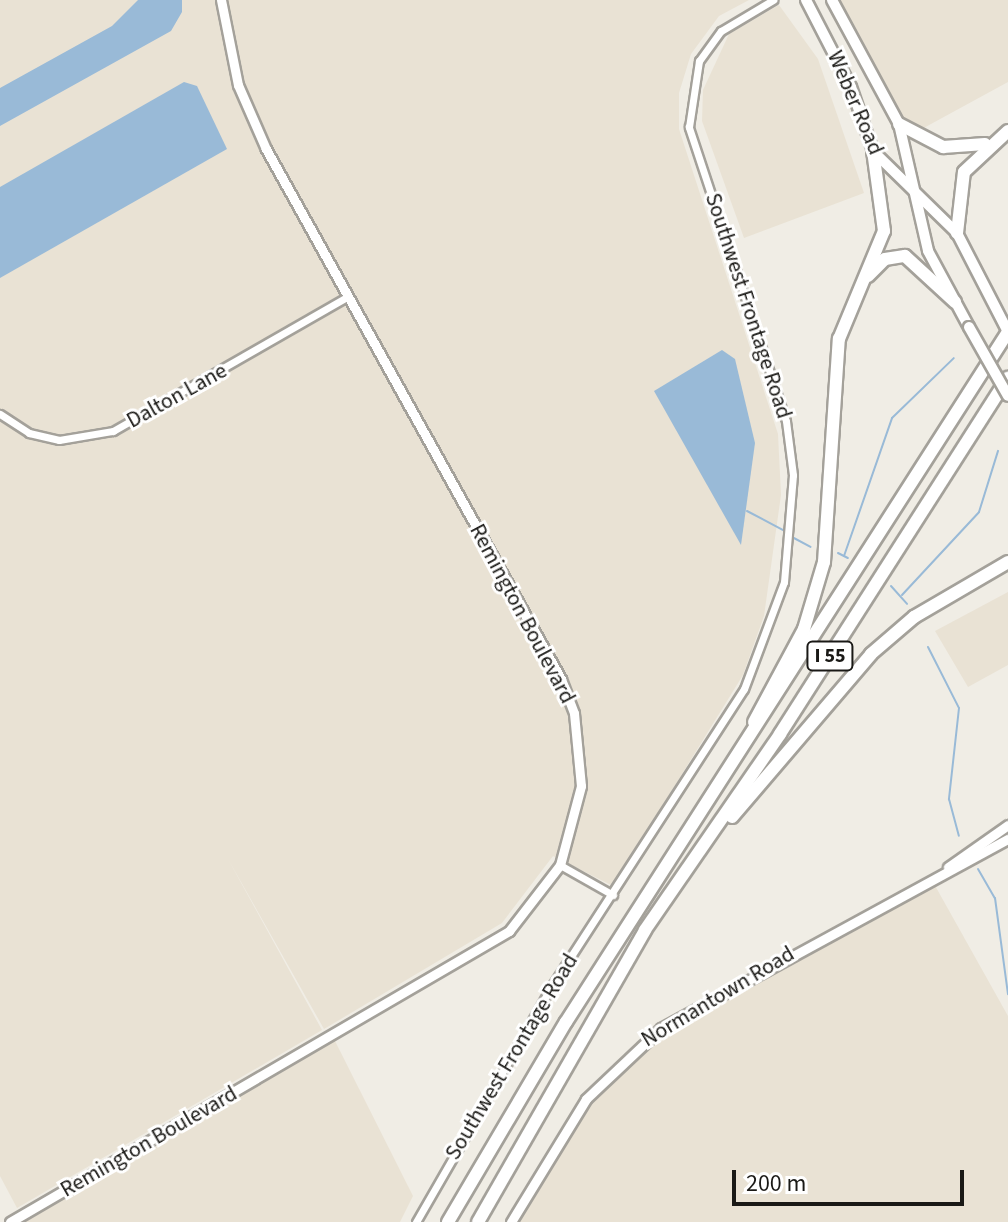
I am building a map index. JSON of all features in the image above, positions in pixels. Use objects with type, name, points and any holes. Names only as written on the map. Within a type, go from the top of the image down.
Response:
[{"type":"highway","points":[[899,124],[943,147],[988,143]]},
{"type":"highway","points":[[957,233],[964,172],[988,143],[1008,131]]},
{"type":"highway","points":[[718,788],[816,594],[829,504],[834,371],[858,287],[884,231],[873,151]]},
{"type":"highway","points":[[858,287],[885,259],[905,256],[955,302]]},
{"type":"highway","name":"I 55","points":[[448,1222],[718,788],[1008,332]]},
{"type":"highway","name":"I 55","points":[[478,1222],[645,930],[780,734],[1008,378]]},
{"type":"highway","points":[[645,930],[804,724],[871,654],[914,617],[1008,562]]},
{"type":"main road","name":"Weber Road","points":[[806,0],[842,67],[873,151],[916,197],[957,233],[1008,332]]},
{"type":"main road","name":"Weber Road","points":[[832,0],[899,124],[928,251],[1008,396]]},
{"type":"street","name":"Remington Boulevard","points":[[10,1222],[472,957],[533,906],[560,865],[581,786],[574,713],[561,679],[345,298],[248,112],[221,0]]},
{"type":"street","name":"Southwest Frontage Road","points":[[416,1222],[613,895],[744,689],[784,582],[793,475],[786,421],[689,127],[699,61],[721,31],[773,0]]},
{"type":"street","name":"Dalton Lane","points":[[0,414],[29,433],[59,440],[113,431],[345,298]]},
{"type":"street","name":"Normantown Road","points":[[948,867],[1008,825]]},
{"type":"street","name":"Normantown Road","points":[[511,1222],[586,1099],[624,1057],[706,1000],[948,867],[1008,839]]},
{"type":"street","points":[[560,865],[613,895]]},
{"type":"shaded area","points":[[0,0],[749,0],[719,16],[691,54],[679,93],[679,129],[778,434],[781,495],[764,616],[743,675],[613,886],[553,856],[502,923],[324,1029],[228,859],[322,1030],[17,1208],[0,1176]]},
{"type":"shaded area","points":[[835,0],[1008,0],[1008,82],[909,136]]},
{"type":"shaded area","points":[[779,5],[818,59],[864,193],[744,238],[702,121],[703,90],[729,34]]},
{"type":"shaded area","points":[[1008,592],[1008,665],[968,687],[935,631]]},
{"type":"shaded area","points":[[933,882],[1008,1016],[1008,1222],[519,1222],[590,1105],[630,1063],[667,1033]]},
{"type":"shaded area","points":[[335,1041],[413,1196],[400,1222],[25,1222]]},
{"type":"water","points":[[138,0],[182,0],[182,12],[171,31],[0,126],[0,88],[112,26]]},
{"type":"water","points":[[184,82],[197,86],[227,149],[0,278],[0,187]]},
{"type":"water","points":[[722,350],[735,359],[755,443],[741,545],[654,391]]},
{"type":"waterway","points":[[844,556],[892,418],[954,358]]},
{"type":"waterway","points":[[902,595],[979,512],[998,451]]},
{"type":"waterway","points":[[747,511],[785,531]]},
{"type":"waterway","points":[[792,537],[811,547]]},
{"type":"waterway","points":[[838,553],[848,558]]},
{"type":"waterway","points":[[891,586],[907,604]]},
{"type":"waterway","points":[[928,647],[959,708],[949,799],[959,836]]},
{"type":"waterway","points":[[978,869],[995,898],[1008,994]]}]
